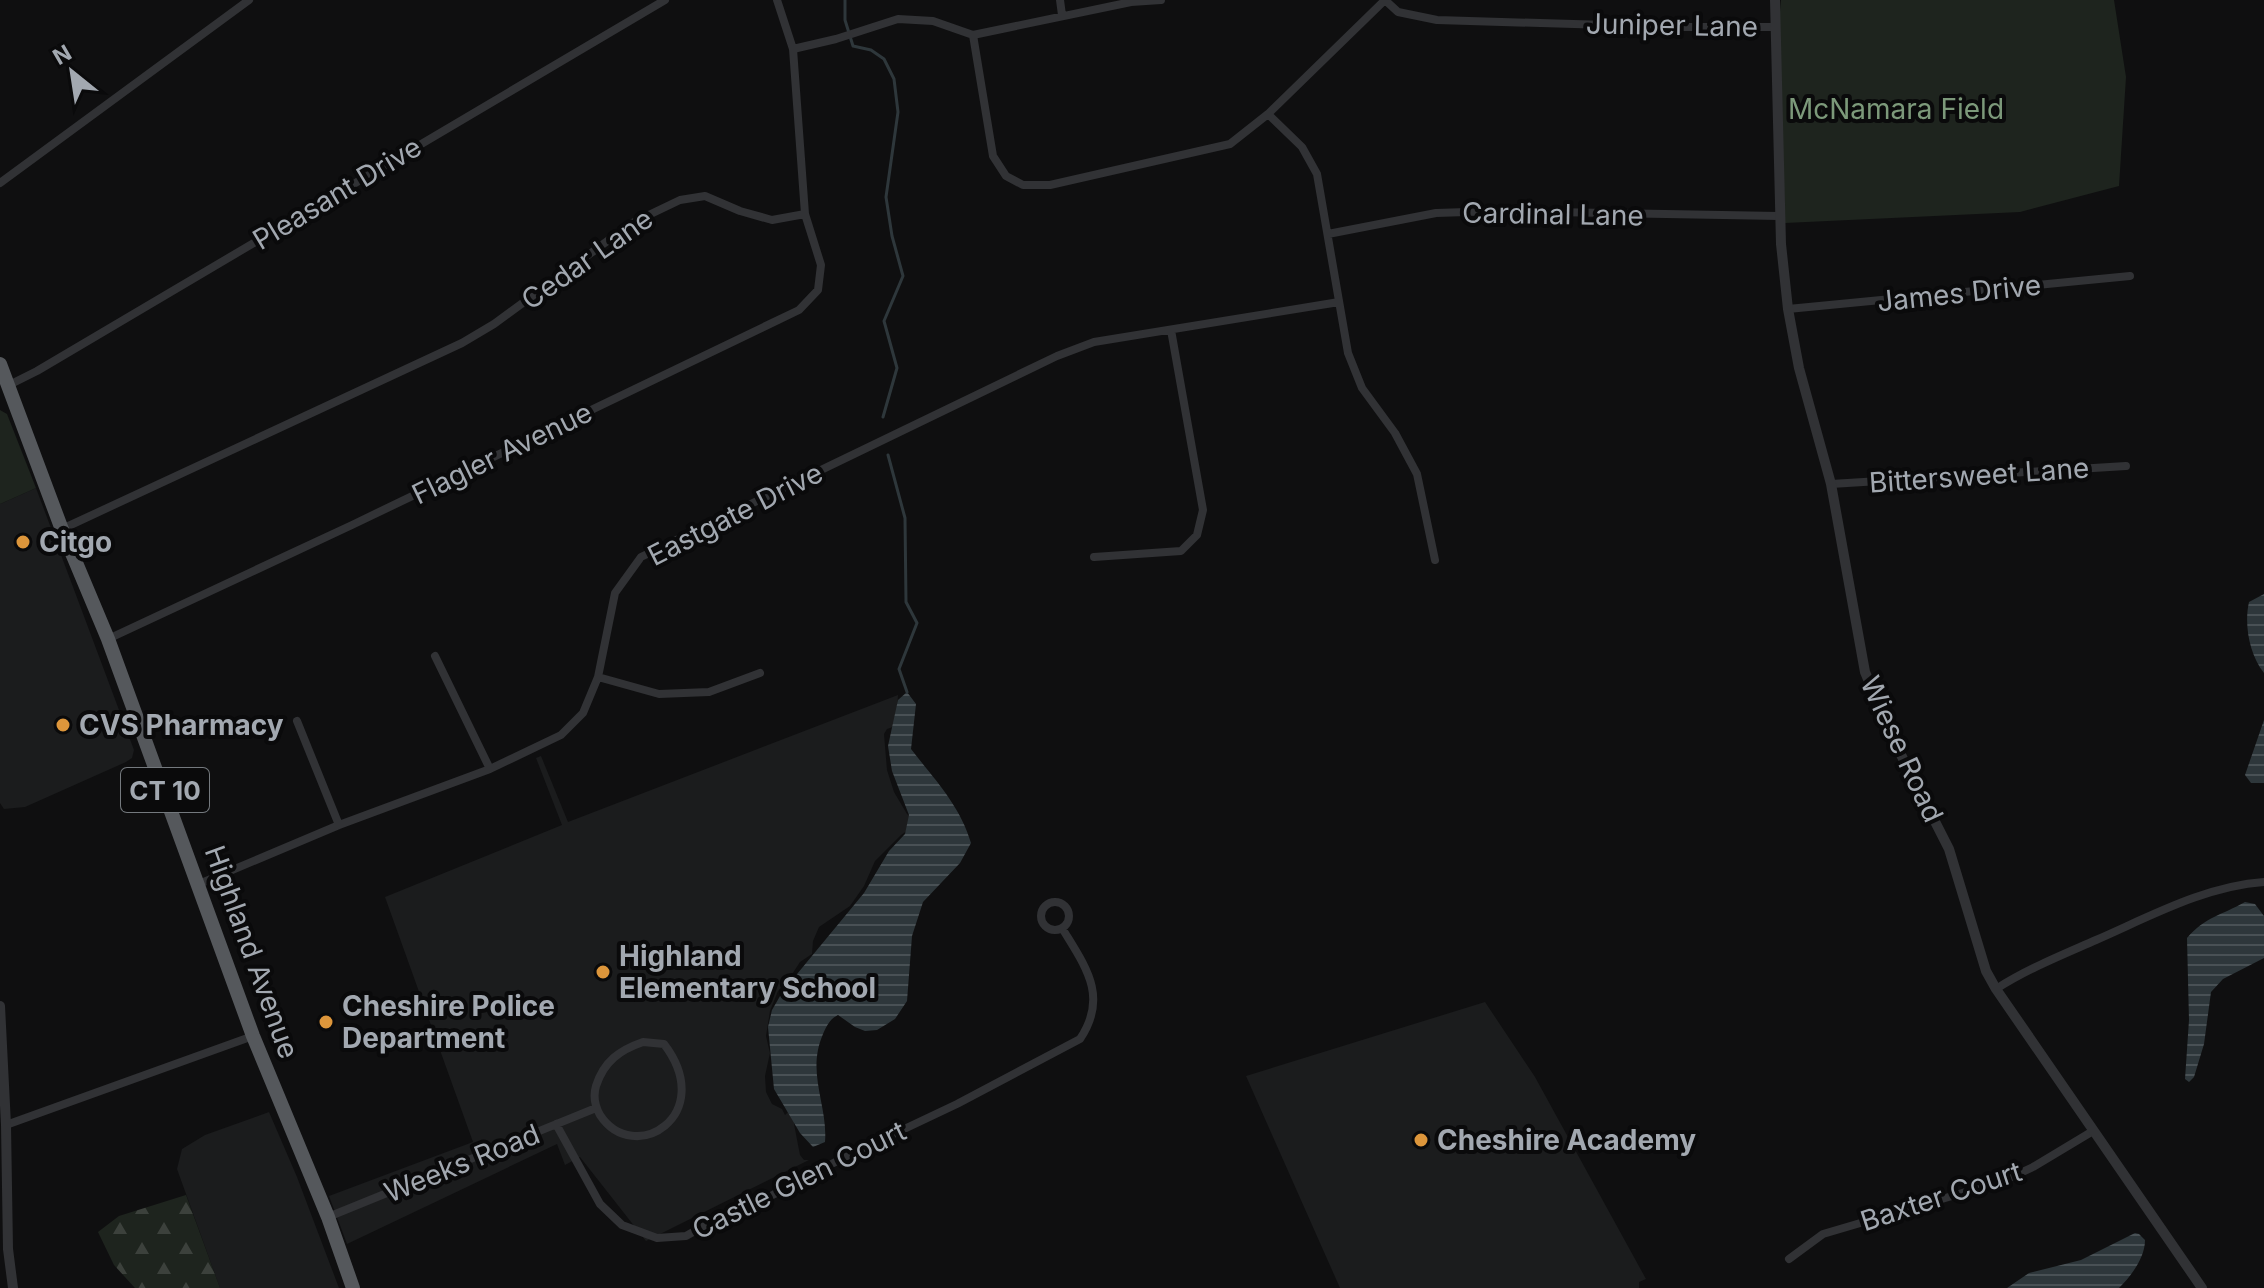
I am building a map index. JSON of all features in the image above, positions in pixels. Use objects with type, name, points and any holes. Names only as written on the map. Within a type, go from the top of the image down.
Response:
[{"type":"highway","name":"Highland Avenue","points":[[0,364],[3,389],[108,639],[253,1036],[328,1217],[353,1288]]},
{"type":"street","points":[[0,183],[249,0]]},
{"type":"street","name":"Pleasant Drive","points":[[3,389],[665,0]]},
{"type":"street","points":[[777,0],[793,49],[805,214]]},
{"type":"street","points":[[1060,0],[1062,15]]},
{"type":"street","points":[[793,49],[898,19],[933,21],[973,35],[1131,2],[1161,0]]},
{"type":"street","points":[[973,35],[993,156],[1006,176],[1023,185],[1050,185],[1230,144],[1268,114],[1385,0]]},
{"type":"street","name":"Juniper Lane","points":[[1385,0],[1398,12],[1437,20],[1773,27]]},
{"type":"street","name":"Wiese Road","points":[[1775,0],[1773,27],[1779,216],[1788,309],[1799,368],[1831,484],[1865,672],[1895,743],[1949,849],[1986,971],[2202,1288]]},
{"type":"street","points":[[1268,114],[1302,147],[1317,174],[1348,353],[1362,388],[1395,433],[1417,474],[1435,560]]},
{"type":"street","name":"Cedar Lane","points":[[62,529],[462,343],[494,324],[632,223],[680,200],[705,196],[772,220],[805,214]]},
{"type":"street","name":"Cardinal Lane","points":[[1328,234],[1436,213],[1497,211],[1779,216]]},
{"type":"street","name":"Flagler Avenue","points":[[108,639],[799,310],[818,290],[821,265],[805,214]]},
{"type":"street","name":"James Drive","points":[[1788,309],[2130,276]]},
{"type":"street","name":"Eastgate Drive","points":[[199,884],[339,825],[490,769],[561,735],[583,713],[598,677],[615,593],[641,557],[1057,356],[1094,342],[1339,302]]},
{"type":"street","points":[[1094,557],[1181,551],[1197,535],[1203,510],[1171,330]]},
{"type":"street","name":"Bittersweet Lane","points":[[1831,484],[2126,466]]},
{"type":"street","points":[[435,656],[490,769]]},
{"type":"street","points":[[598,677],[659,694],[709,692],[760,673]]},
{"type":"street","points":[[297,721],[339,825]]},
{"type":"street","points":[[1996,989],[2048,961],[2193,899],[2264,882]]},
{"type":"street","name":"Castle Glen Court","points":[[556,1124],[600,1204],[622,1225],[657,1238],[686,1236],[987,1089],[1080,1039],[1090,1024],[1094,998],[1089,973],[1062,928]]},
{"type":"street","points":[[0,1006],[6,1125],[4,1250],[13,1288]]},
{"type":"street","points":[[6,1125],[253,1036]]},
{"type":"street","points":[[643,1042],[664,1044],[678,1065],[683,1092],[680,1106],[669,1123],[654,1133],[637,1136],[620,1133],[605,1123],[596,1108],[594,1091],[609,1061],[625,1048],[643,1042]]},
{"type":"street","name":"Weeks Road","points":[[328,1217],[596,1108]]},
{"type":"street","name":"Baxter Court","points":[[1789,1259],[1823,1234],[2003,1181],[2093,1131]]},
{"type":"shaded area","points":[[36,488],[134,750],[132,758],[126,762],[25,807],[4,809],[0,803],[0,504]]},
{"type":"shaded area","points":[[2264,594],[2264,673],[2251,648],[2247,620],[2249,602]]},
{"type":"shaded area","points":[[907,692],[916,704],[911,749],[953,804],[971,843],[960,863],[923,902],[912,936],[907,1001],[895,1019],[877,1030],[865,1031],[838,1015],[826,1028],[818,1048],[817,1062],[825,1142],[813,1147],[800,1133],[774,1089],[768,1027],[772,1010],[783,991],[864,893],[889,851],[905,834],[909,815],[892,771],[888,746],[898,700]]},
{"type":"shaded area","name":"Highland Elementary School","points":[[898,695],[896,726],[887,729],[884,734],[887,770],[894,792],[907,814],[918,823],[875,861],[864,886],[850,906],[819,927],[812,954],[800,962],[778,991],[770,1011],[766,1036],[770,1053],[765,1076],[766,1092],[772,1104],[782,1109],[785,1115],[801,1100],[794,1124],[800,1155],[804,1160],[809,1160],[646,1241],[580,1157],[565,1165],[557,1144],[347,1244],[329,1196],[473,1142],[385,897],[562,825],[536,758],[541,756],[568,822]]},
{"type":"shaded area","points":[[2264,720],[2264,783],[2251,783],[2245,775]]},
{"type":"shaded area","points":[[2245,902],[2255,904],[2264,916],[2264,958],[2223,979],[2211,992],[2204,1044],[2194,1077],[2189,1082],[2185,1079],[2189,1020],[2187,938],[2207,921]]},
{"type":"shaded area","name":"Cheshire Academy","points":[[1485,1002],[1535,1077],[1646,1279],[1639,1282],[1639,1288],[1340,1288],[1246,1076]]},
{"type":"shaded area","points":[[269,1112],[339,1288],[220,1288],[177,1169],[182,1149],[205,1135]]},
{"type":"shaded area","points":[[2135,1233],[2145,1240],[2143,1253],[2119,1288],[2007,1288],[2029,1273],[2081,1260]]},
{"type":"green space","name":"McNamara Field","points":[[1781,0],[2114,0],[2126,77],[2119,186],[2020,212],[1785,223]]},
{"type":"green space","points":[[0,410],[7,414],[36,488],[0,504]]},
{"type":"green space","points":[[186,1195],[220,1288],[135,1288],[114,1265],[98,1232],[119,1216]]},
{"type":"waterway","points":[[845,0],[845,20],[853,46],[871,50],[884,59],[894,79],[898,112],[886,197],[903,276],[884,321],[897,368],[883,417]]},
{"type":"waterway","points":[[888,455],[905,518],[906,602],[917,623],[899,669],[907,692]]},
{"type":"place","name":"Citgo","points":[[23,542]]},
{"type":"place","name":"CVS Pharmacy","points":[[63,725]]},
{"type":"place","name":"Highland Elementary School","points":[[603,972]]},
{"type":"place","name":"Cheshire Police Department","points":[[326,1022]]},
{"type":"place","name":"Cheshire Academy","points":[[1421,1140]]}]
